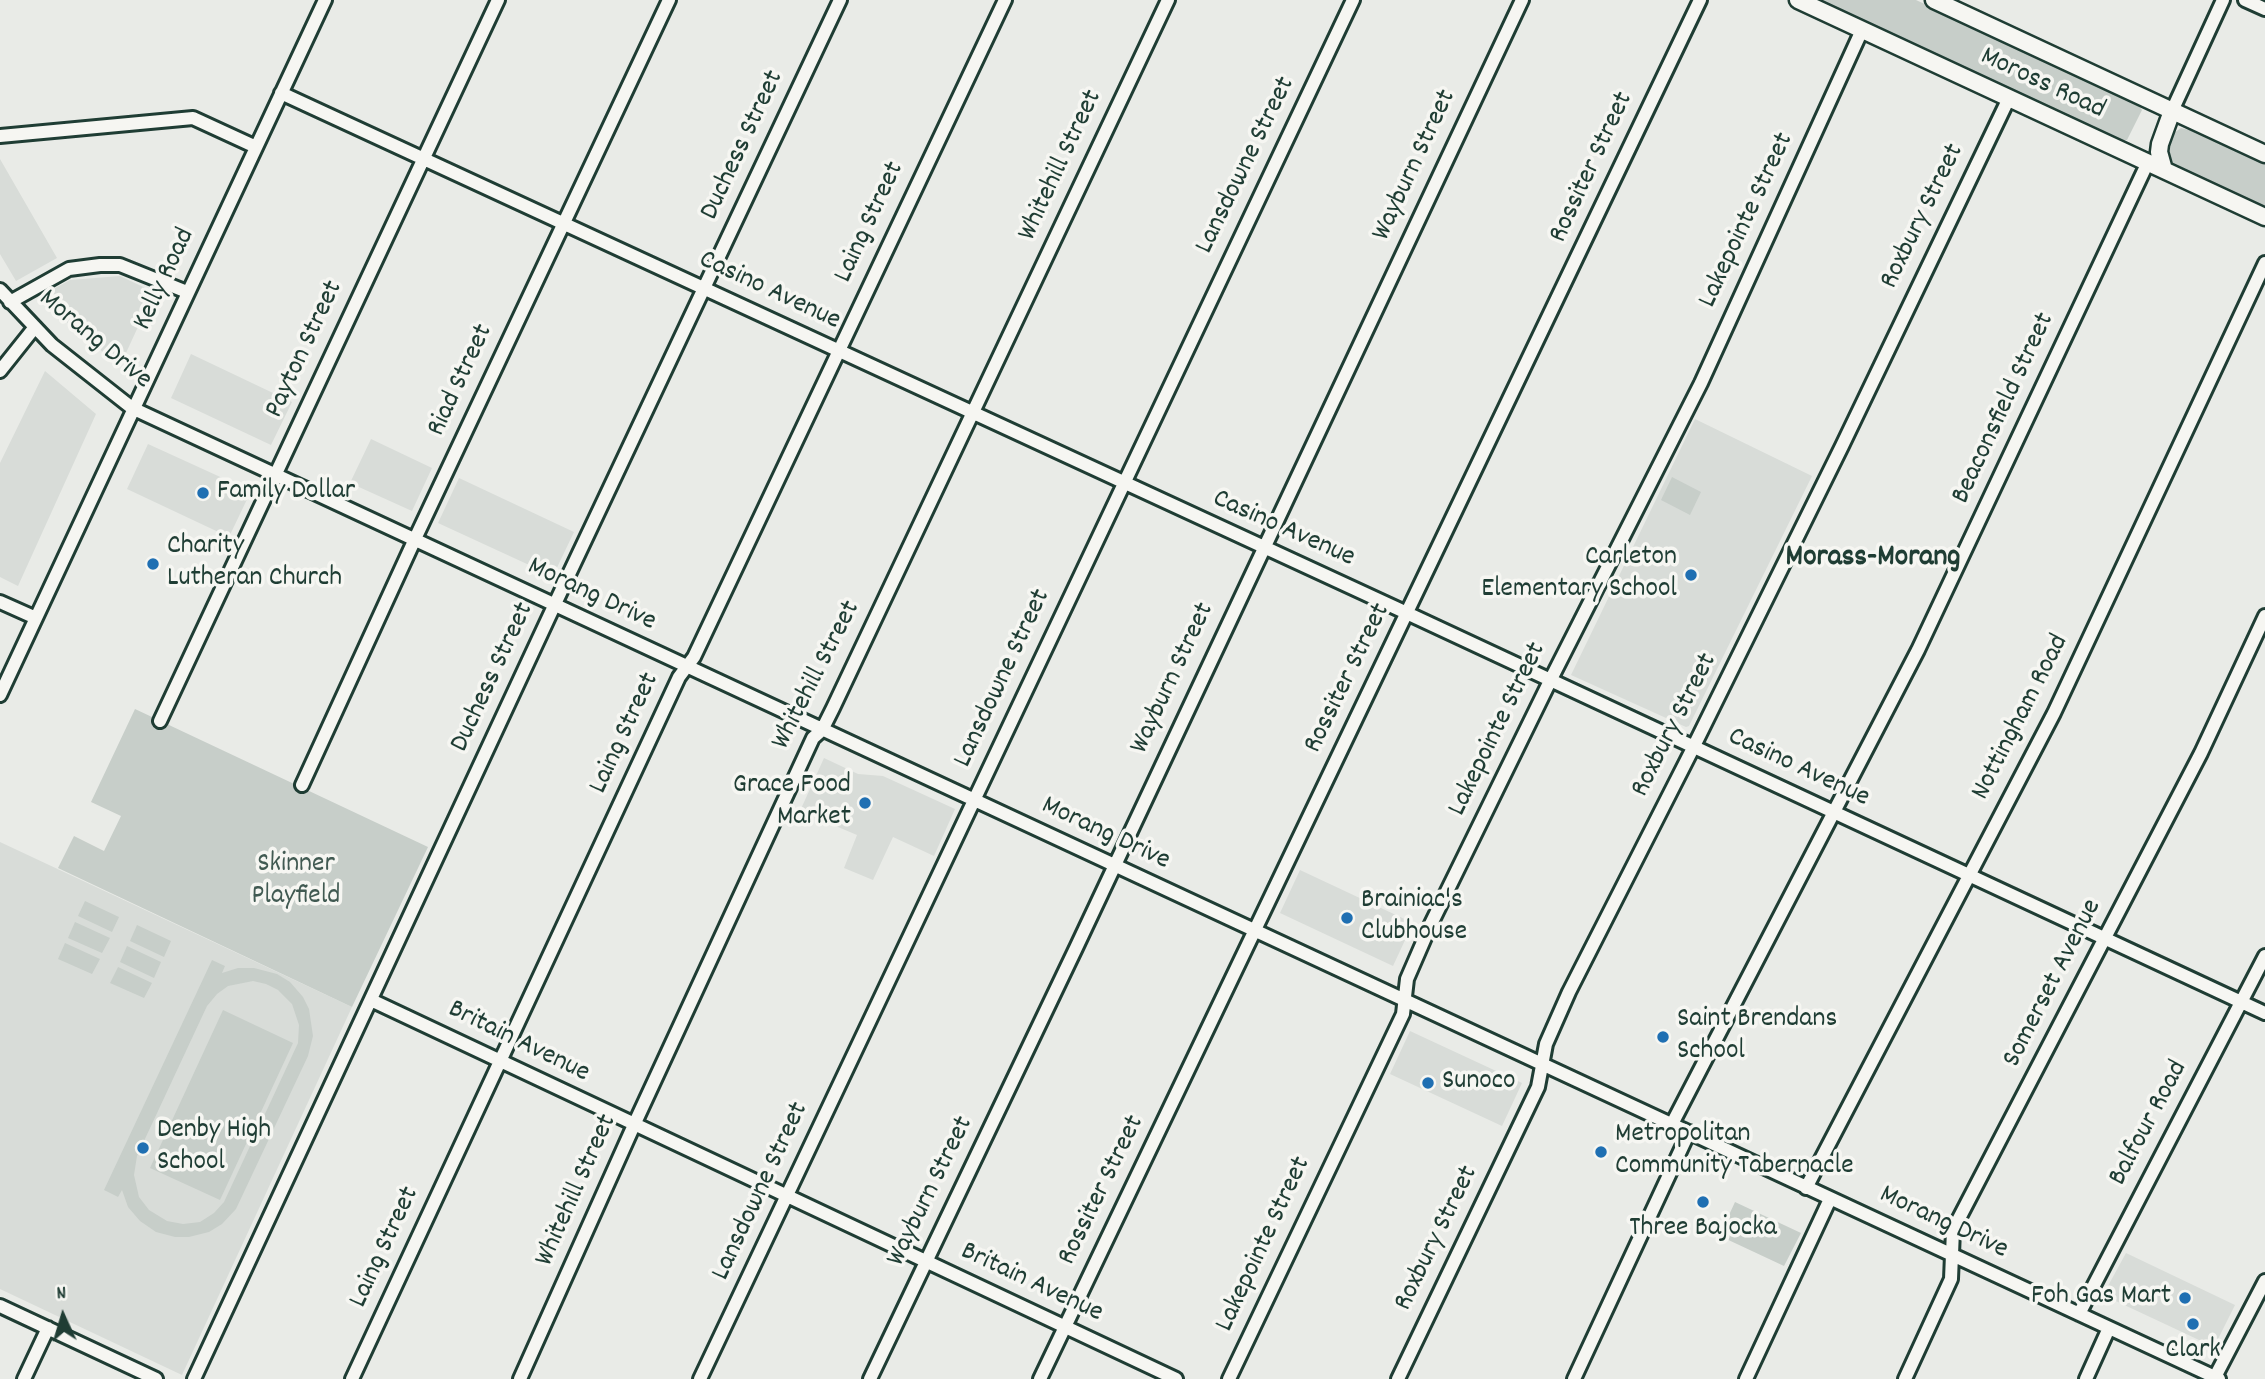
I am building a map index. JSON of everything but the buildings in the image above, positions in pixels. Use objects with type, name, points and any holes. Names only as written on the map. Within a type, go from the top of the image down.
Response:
[{"type":"main road","name":"Moross Road","points":[[1798,0],[2265,217]]},
{"type":"main road","name":"Moross Road","points":[[1934,0],[2265,154]]},
{"type":"main road","points":[[2164,170],[2160,144],[2172,111]]},
{"type":"street","name":"Kelly Road","points":[[0,695],[325,0]]},
{"type":"street","name":"Payton Street","points":[[160,721],[498,0]]},
{"type":"street","name":"Riad Street","points":[[302,785],[669,0]]},
{"type":"street","name":"Duchess Street","points":[[194,1379],[554,606],[841,0]]},
{"type":"street","name":"Laing Street","points":[[352,1379],[679,677],[694,657],[1004,0]]},
{"type":"street","name":"Whitehill Street","points":[[520,1379],[813,738],[822,730],[1168,0]]},
{"type":"street","name":"Lansdowne Street","points":[[700,1379],[1353,0]]},
{"type":"street","name":"Wayburn Street","points":[[870,1379],[1522,0]]},
{"type":"street","name":"Rossiter Street","points":[[1040,1379],[1700,0]]},
{"type":"street","points":[[2172,111],[2223,0]]},
{"type":"street","points":[[2245,0],[2265,9]]},
{"type":"street","name":"Lakepointe Street","points":[[1228,1379],[1402,1014],[1407,979],[1430,926],[1701,383],[1863,30]]},
{"type":"street","name":"Casino Avenue","points":[[281,93],[2265,1013]]},
{"type":"street","name":"Roxbury Street","points":[[1398,1379],[1538,1087],[1546,1044],[1569,992],[1842,446],[2009,98]]},
{"type":"street","points":[[0,136],[193,118],[256,147]]},
{"type":"street","name":"Beaconsfield Street","points":[[1672,1124],[1918,650],[2148,162]]},
{"type":"street","name":"Nottingham Road","points":[[1807,1188],[2054,713],[2265,263]]},
{"type":"street","points":[[10,302],[69,269],[100,265],[120,264],[187,292]]},
{"type":"street","name":"Morang Drive","points":[[0,290],[72,362],[132,408],[2217,1378]]},
{"type":"street","points":[[0,371],[35,327]]},
{"type":"street","points":[[0,602],[36,618]]},
{"type":"street","name":"Somerset Avenue","points":[[1905,1379],[1951,1279],[1953,1230],[2201,753],[2265,617]]},
{"type":"street","name":"Balfour Road","points":[[2079,1314],[2265,956]]},
{"type":"street","name":"Britain Avenue","points":[[371,1000],[1176,1379]]},
{"type":"street","points":[[1574,1379],[1689,1132]]},
{"type":"street","points":[[1746,1379],[1830,1199]]},
{"type":"street","points":[[2217,1378],[2265,1281]]},
{"type":"street","points":[[0,1306],[156,1379]]},
{"type":"street","points":[[24,1379],[48,1328]]},
{"type":"street","points":[[2086,1379],[2109,1328]]},
{"type":"shaded area","points":[[0,159],[57,258],[16,281],[0,254]]},
{"type":"shaded area","points":[[120,276],[154,292],[120,366],[37,298],[70,280]]},
{"type":"shaded area","points":[[191,354],[292,402],[271,445],[171,398]]},
{"type":"shaded area","points":[[45,371],[96,414],[18,586],[0,577],[0,463]]},
{"type":"shaded area","name":"Carleton Elementary School","points":[[1695,419],[1812,476],[1689,726],[1686,727],[1571,675]]},
{"type":"shaded area","points":[[371,439],[432,468],[412,511],[350,483]]},
{"type":"shaded area","points":[[148,444],[251,491],[229,537],[127,489]]},
{"type":"shaded area","points":[[459,478],[574,532],[553,576],[438,523]]},
{"type":"shaded area","points":[[824,758],[858,774],[883,776],[955,809],[934,856],[893,837],[873,880],[844,868],[857,835],[800,811]]},
{"type":"shaded area","name":"Denby High School","points":[[0,842],[352,1007],[182,1375],[0,1289]]},
{"type":"shaded area","name":"Brainiac's Clubhouse","points":[[1300,870],[1413,923],[1393,966],[1280,913]]},
{"type":"shaded area","points":[[1410,1031],[1522,1083],[1502,1126],[1390,1074]]},
{"type":"shaded area","points":[[2126,1253],[2235,1305],[2214,1347],[2103,1295]]},
{"type":"green space","points":[[1813,0],[1916,0],[2136,102],[2142,110],[2127,140],[2116,140]]},
{"type":"green space","points":[[2181,128],[2201,133],[2265,162],[2265,209],[2186,172],[2168,160],[2166,151],[2174,133]]},
{"type":"green space","points":[[1672,477],[1701,492],[1690,515],[1661,500]]},
{"type":"green space","name":"Skinner Playfield","points":[[135,709],[428,847],[352,1007],[58,868],[74,836],[104,851],[121,816],[91,802]]},
{"type":"green space","points":[[85,901],[119,917],[112,932],[78,916]]},
{"type":"green space","points":[[75,922],[110,938],[102,953],[68,938]]},
{"type":"green space","points":[[137,925],[171,941],[164,957],[130,941]]},
{"type":"green space","points":[[65,943],[100,959],[92,974],[58,959]]},
{"type":"green space","points":[[127,946],[161,962],[154,978],[120,962]]},
{"type":"green space","points":[[212,960],[225,966],[222,973],[238,968],[254,968],[277,974],[290,982],[309,1009],[313,1036],[308,1056],[236,1209],[222,1224],[209,1232],[175,1237],[156,1232],[140,1221],[128,1207],[122,1190],[118,1197],[104,1190]],"holes":[[[253,981],[278,990],[292,1004],[299,1025],[298,1043],[224,1202],[200,1222],[183,1224],[167,1221],[149,1210],[139,1197],[134,1175],[137,1156],[207,1006],[228,986]]]},
{"type":"green space","points":[[118,967],[152,983],[144,998],[110,983]]},
{"type":"green space","points":[[223,1010],[293,1043],[220,1200],[150,1168]]},
{"type":"green space","points":[[1735,1202],[1801,1233],[1784,1266],[1722,1237],[1725,1230],[1723,1228]]},
{"type":"place","name":"Family Dollar","points":[[203,493]]},
{"type":"place","name":"Charity Lutheran Church","points":[[153,564]]},
{"type":"place","name":"Carleton Elementary School","points":[[1691,575]]},
{"type":"place","name":"Grace Food Market","points":[[865,803]]},
{"type":"place","name":"Brainiac's Clubhouse","points":[[1347,918]]},
{"type":"place","name":"Saint Brendans School","points":[[1663,1037]]},
{"type":"place","name":"Sunoco","points":[[1428,1083]]},
{"type":"place","name":"Denby High School","points":[[143,1148]]},
{"type":"place","name":"Metropolitan Community Tabernacle","points":[[1601,1152]]},
{"type":"place","name":"Three Bajocka","points":[[1703,1202]]},
{"type":"place","name":"Foh Gas Mart","points":[[2185,1298]]},
{"type":"place","name":"Clark","points":[[2193,1324]]},
{"type":"district","name":"Morass-Morang","points":[[1873,560]]}]
